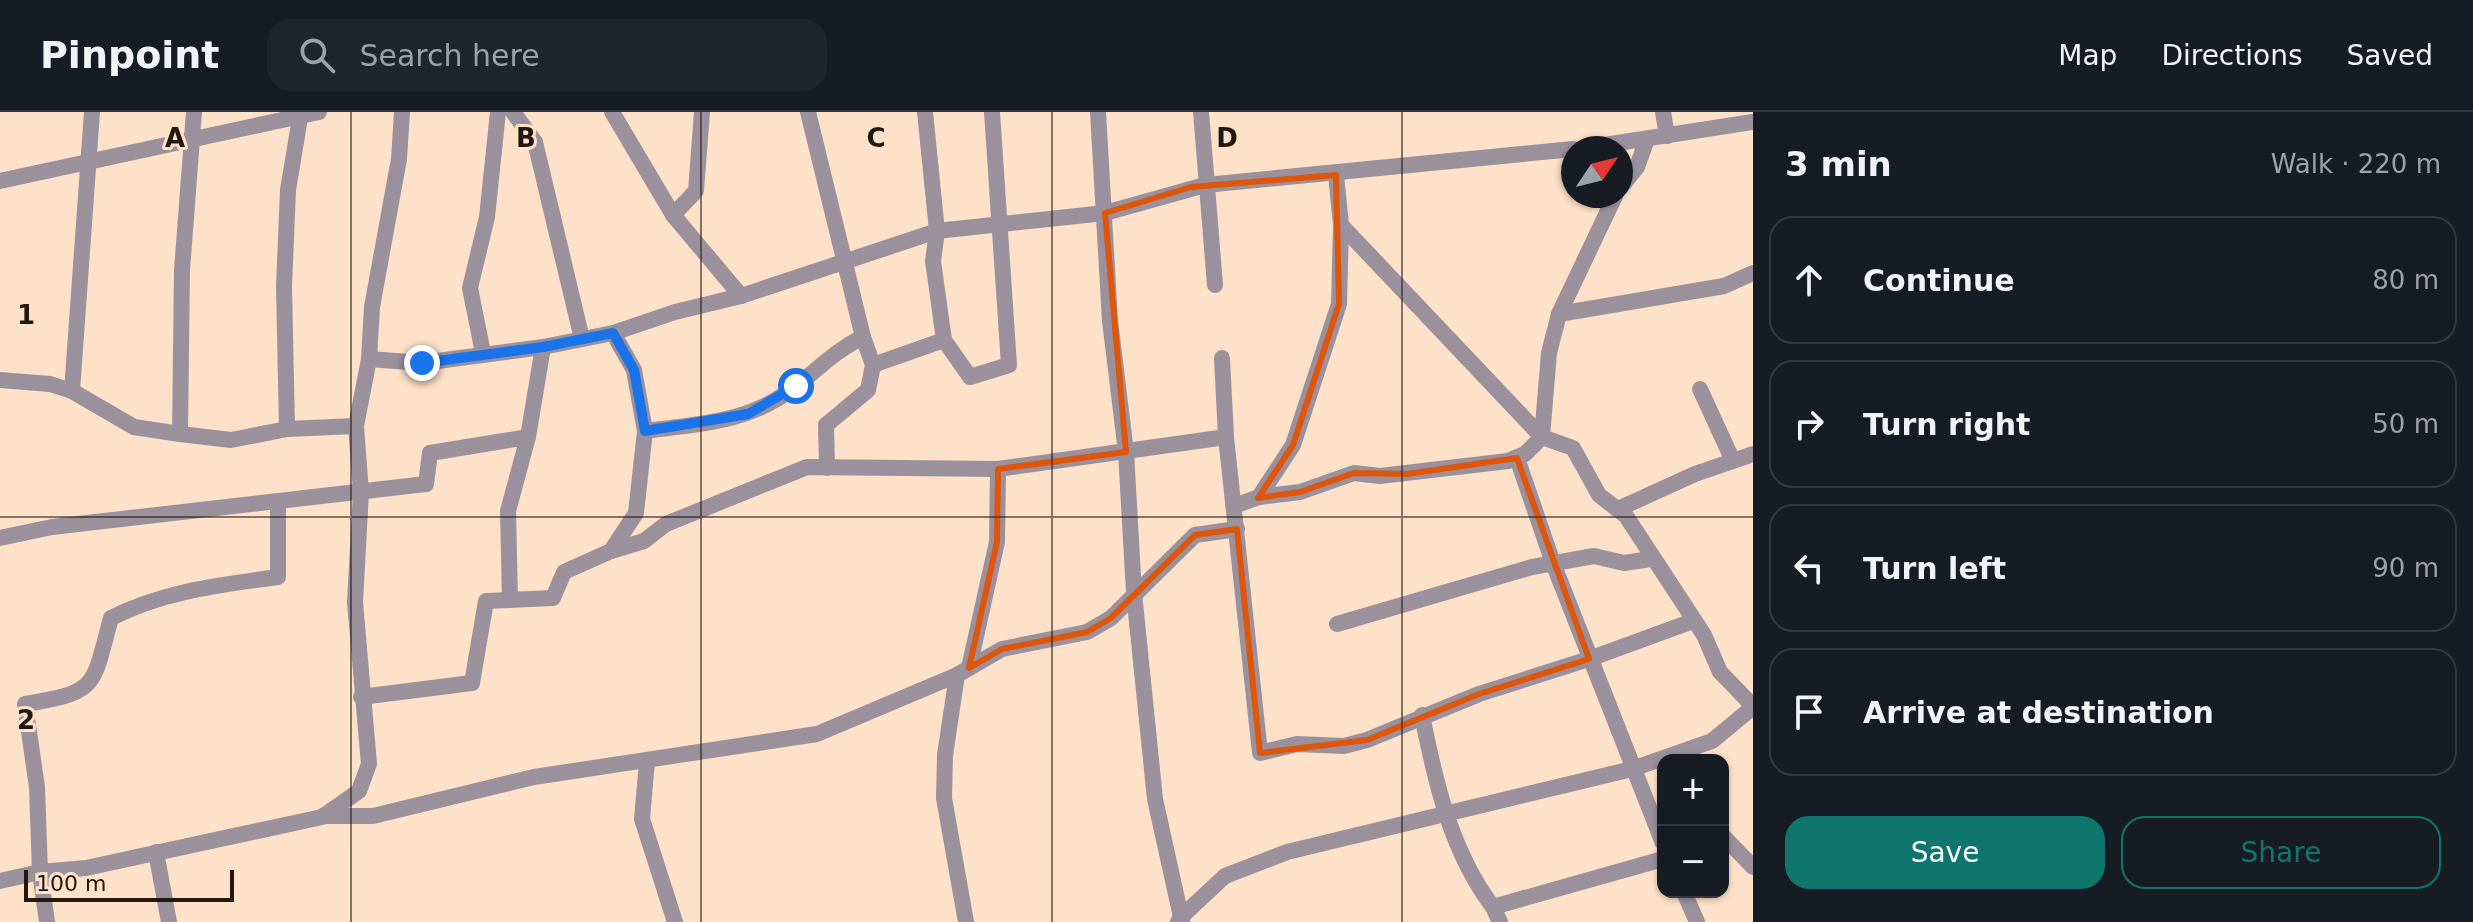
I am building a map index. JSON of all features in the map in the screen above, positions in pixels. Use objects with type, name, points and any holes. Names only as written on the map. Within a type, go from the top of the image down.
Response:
[{"type":"street","points":[[72,391],[92,112]]},
{"type":"street","points":[[180,434],[182,270],[194,112]]},
{"type":"street","points":[[0,181],[319,112]]},
{"type":"street","points":[[322,817],[359,791],[369,764],[355,602],[361,492],[356,426],[369,359],[372,307],[399,159],[402,112]]},
{"type":"street","points":[[483,353],[470,288],[487,217],[498,112]]},
{"type":"street","points":[[513,112],[535,142],[582,339]]},
{"type":"street","points":[[612,112],[673,215],[741,296]]},
{"type":"street","points":[[673,215],[696,191],[702,112]]},
{"type":"street","points":[[808,112],[863,337],[873,365],[868,390],[826,425],[827,468]]},
{"type":"street","points":[[925,112],[937,231],[933,261],[944,340],[970,377],[1009,365],[992,112]]},
{"type":"street","points":[[1098,112],[1110,321],[1126,452],[1134,593],[1155,799],[1180,920]]},
{"type":"street","points":[[1201,112],[1215,285]]},
{"type":"street","points":[[1663,112],[1667,136]]},
{"type":"street","points":[[287,429],[285,254],[288,190],[301,114]]},
{"type":"street","points":[[1633,141],[1753,122]]},
{"type":"street","points":[[1633,172],[1647,139]]},
{"type":"street","points":[[369,359],[422,363],[543,347],[613,333],[846,263],[937,231],[1105,213],[1205,185],[1336,175],[1561,150]]},
{"type":"street","points":[[1259,497],[1293,445],[1339,304],[1341,225],[1336,175]]},
{"type":"street","points":[[1234,506],[1259,497],[1300,492],[1354,473],[1380,476],[1407,474],[1517,458],[1542,437],[1549,353],[1559,314],[1609,208]]},
{"type":"street","points":[[1180,920],[1225,876],[1287,852],[1338,842],[1446,811],[1632,769],[1712,741],[1750,698],[1720,672],[1704,635],[1651,559],[1626,516],[1599,495],[1573,448],[1542,437],[1341,225]]},
{"type":"street","points":[[1559,314],[1724,286],[1753,273]]},
{"type":"street","points":[[611,551],[636,513],[645,431],[634,370],[613,333]]},
{"type":"street","points":[[645,431],[748,414],[796,386],[835,351],[863,337]]},
{"type":"street","points":[[873,365],[944,340]]},
{"type":"street","points":[[510,600],[508,511],[528,437],[543,347]]},
{"type":"street","points":[[1222,358],[1226,437],[1260,753],[1297,744],[1344,746],[1367,740],[1422,715],[1693,621]]},
{"type":"street","points":[[0,380],[50,384],[72,391],[134,427],[180,434],[231,440],[287,429],[356,426]]},
{"type":"street","points":[[1700,389],[1733,461]]},
{"type":"street","points":[[0,538],[80,524],[426,484],[430,453],[528,437]]},
{"type":"street","points":[[361,697],[472,683],[486,601],[553,598],[564,572],[611,551],[644,541],[666,524],[807,467],[998,469],[1226,437]]},
{"type":"street","points":[[1618,509],[1753,454]]},
{"type":"street","points":[[1517,458],[1589,659],[1657,829]]},
{"type":"street","points":[[966,922],[944,798],[945,755],[997,542],[998,469]]},
{"type":"street","points":[[47,922],[40,872],[37,787],[25,704],[72,697],[94,679],[111,618],[138,604],[192,589],[278,577],[278,503]]},
{"type":"street","points":[[0,881],[40,872],[86,868],[322,817],[373,816],[534,777],[817,734],[963,672],[1002,649],[1087,632],[1111,618],[1195,535],[1237,529]]},
{"type":"street","points":[[1337,624],[1437,592],[1553,563],[1594,556],[1624,563],[1651,559]]},
{"type":"street","points":[[1422,715],[1446,811],[1478,887],[1496,914],[1657,861]]},
{"type":"street","points":[[647,761],[642,819],[675,922]]},
{"type":"street","points":[[1729,842],[1753,867]]},
{"type":"street","points":[[156,852],[169,922]]},
{"type":"street","points":[[1687,898],[1697,922]]},
{"type":"highlighted area","points":[[1336,175],[1339,304],[1293,445],[1258,498],[1300,492],[1354,473],[1407,474],[1517,458],[1589,659],[1479,694],[1367,740],[1260,753],[1237,529],[1195,535],[1111,618],[1087,632],[1002,649],[969,668],[997,542],[998,469],[1126,452],[1105,213],[1191,187]]},
{"type":"route","points":[[422,363],[543,347],[613,333],[634,370],[645,431],[748,414],[796,386]]}]
